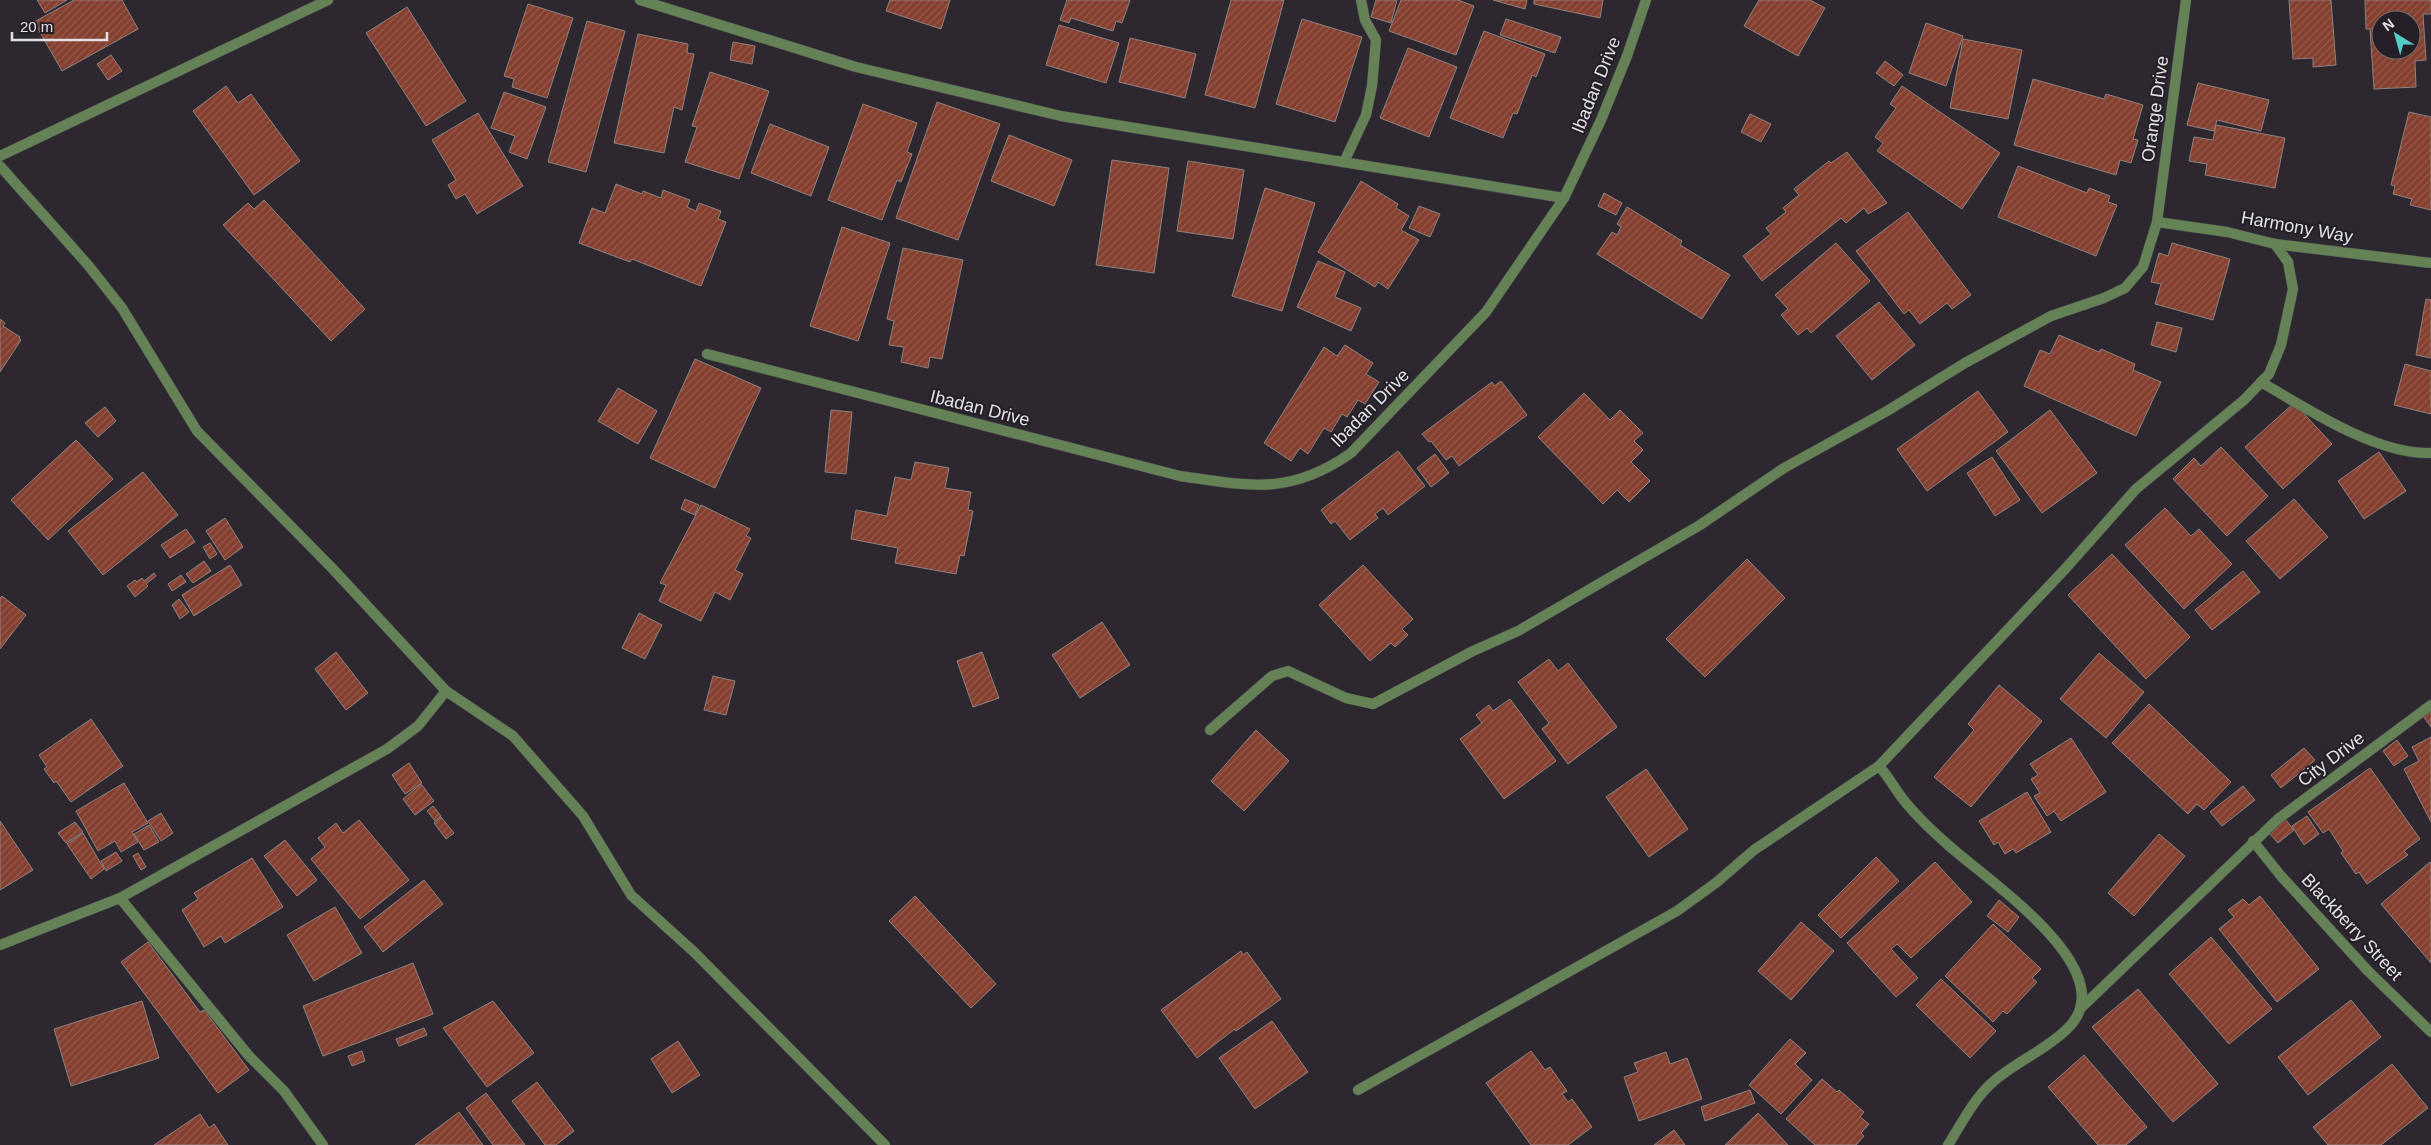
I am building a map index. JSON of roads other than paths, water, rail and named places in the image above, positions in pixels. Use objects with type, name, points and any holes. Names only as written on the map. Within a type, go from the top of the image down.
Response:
[{"type":"street","points":[[0,156],[328,0]]},
{"type":"street","points":[[640,0],[856,67],[1061,116],[1564,198]]},
{"type":"street","points":[[1344,162],[1366,115],[1372,86],[1376,40],[1365,20],[1361,0]]},
{"type":"street","name":"Ibadan Drive","points":[[707,354],[1180,476],[1234,484],[1277,485],[1303,479],[1327,470],[1351,453],[1486,312],[1564,198],[1601,120],[1627,56],[1646,0]]},
{"type":"street","name":"Orange Drive","points":[[1210,730],[1272,676],[1288,671],[1346,698],[1373,704],[1473,651],[1518,631],[1700,525],[1784,468],[1888,411],[1965,364],[2052,316],[2104,298],[2125,288],[2143,267],[2158,222],[2186,0]]},
{"type":"street","points":[[0,166],[88,265],[122,308],[198,431],[332,568],[446,691],[513,736],[583,816],[631,895],[700,959],[884,1145]]},
{"type":"street","name":"Harmony Way","points":[[2158,222],[2227,232],[2274,244],[2431,263]]},
{"type":"street","points":[[1358,1090],[1677,911],[1761,846],[1879,766],[2066,568],[2136,489],[2244,400],[2269,374],[2281,346],[2293,289],[2288,262],[2274,244]]},
{"type":"street","points":[[2261,382],[2339,427],[2412,454],[2431,453]]},
{"type":"street","points":[[0,945],[120,898],[387,749],[418,726],[446,691]]},
{"type":"street","name":"City Drive","points":[[1948,1145],[1967,1111],[1993,1081],[2069,1028],[2082,1007],[2278,818],[2431,705]]},
{"type":"street","points":[[1879,766],[1905,802],[1946,844],[2025,908],[2063,952],[2081,980],[2082,1007]]},
{"type":"street","name":"Blackberry Street","points":[[2253,841],[2281,876],[2368,971],[2431,1032]]},
{"type":"street","points":[[120,898],[249,1056],[284,1091],[324,1145]]}]
